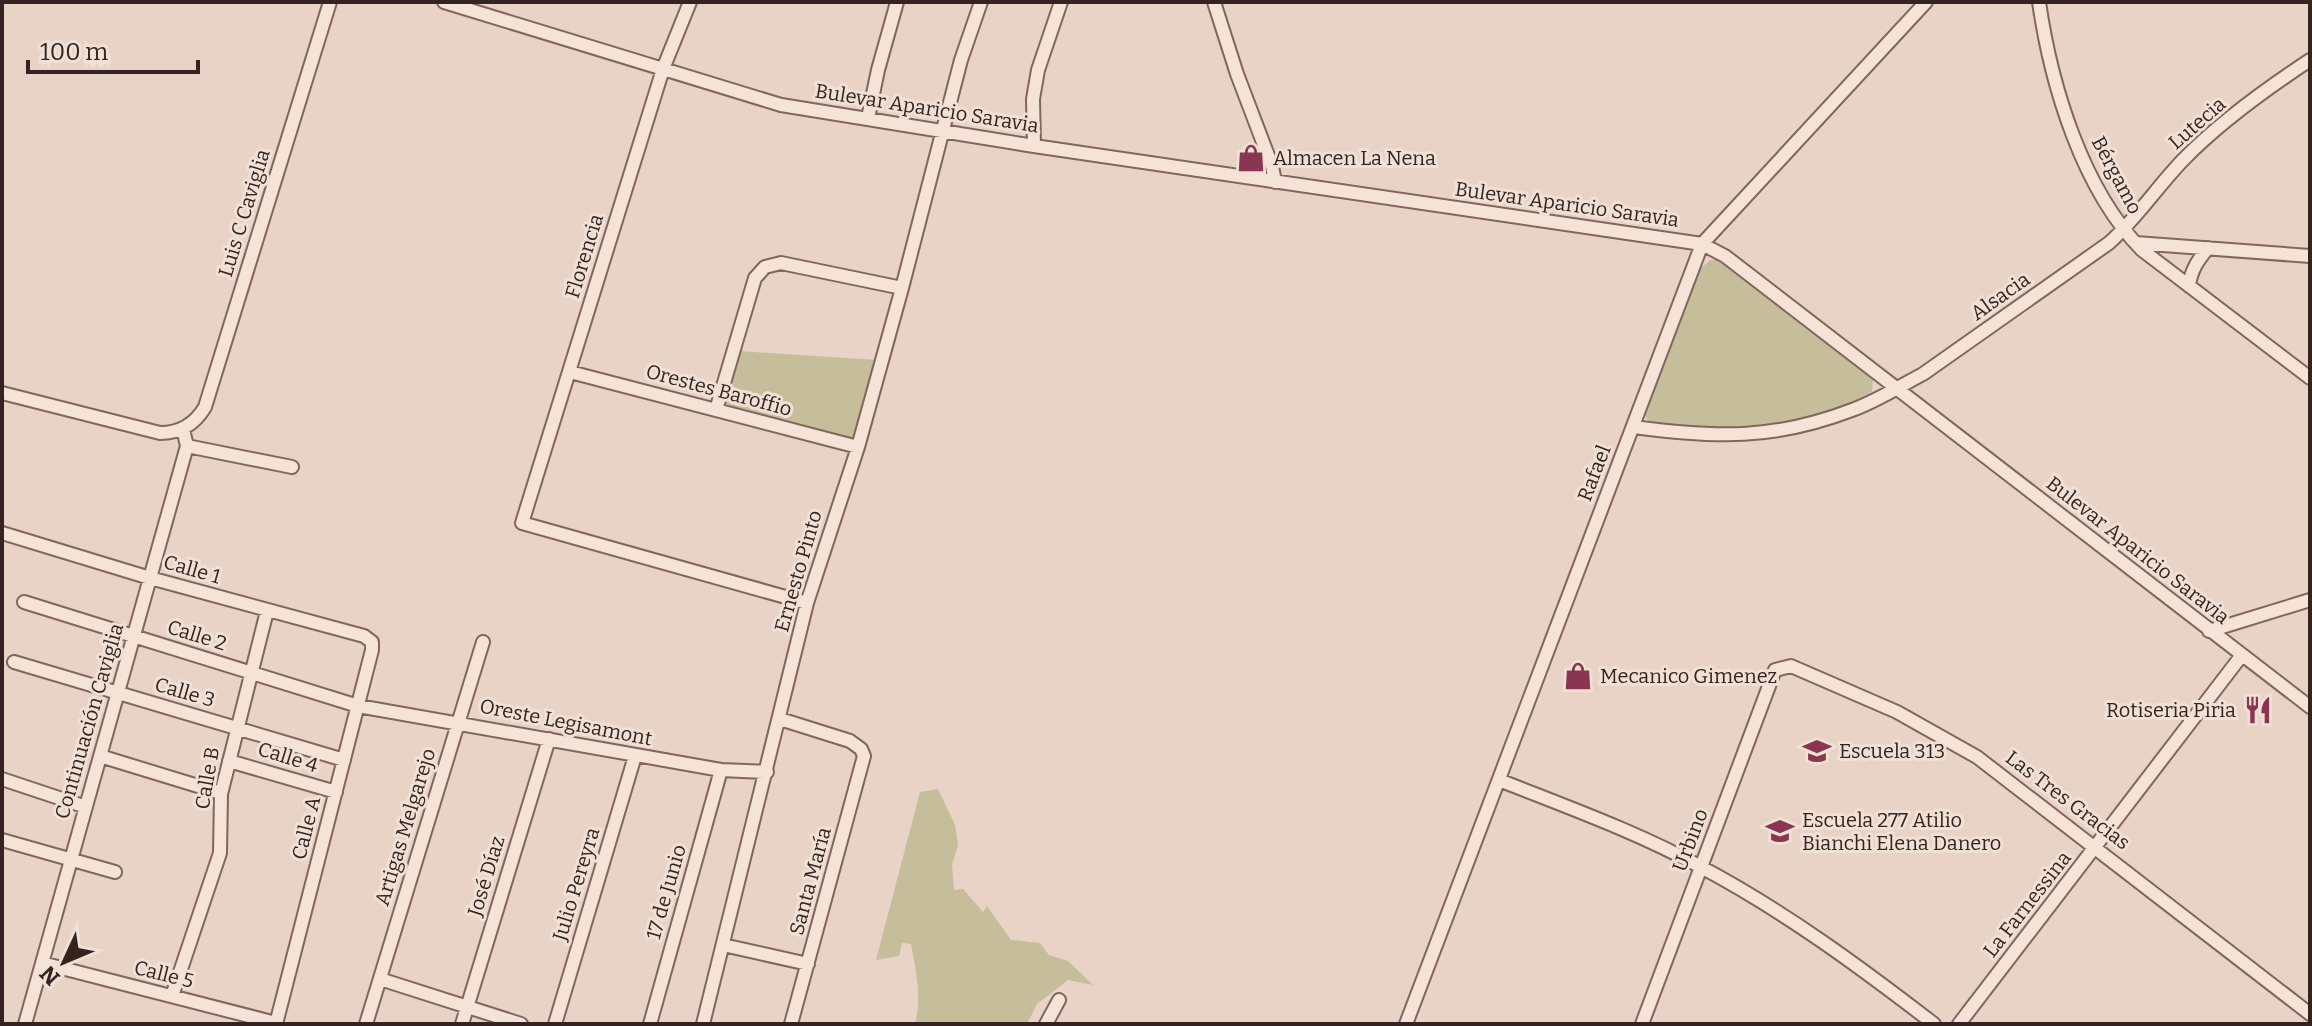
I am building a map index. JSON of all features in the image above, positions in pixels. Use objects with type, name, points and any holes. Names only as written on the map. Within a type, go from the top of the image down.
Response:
[{"type":"street","name":"Luis C Caviglia","points":[[183,429],[192,424],[205,407],[330,2]]},
{"type":"street","name":"Bulevar Aparicio Saravia","points":[[444,2],[781,105],[1034,146],[1702,244],[1725,256],[2310,707]]},
{"type":"street","name":"Florencia","points":[[690,2],[663,69],[522,523],[807,603]]},
{"type":"street","points":[[868,118],[897,2]]},
{"type":"street","name":"Ernesto Pinto","points":[[703,1024],[807,603],[858,447],[961,60],[981,2]]},
{"type":"street","points":[[1034,146],[1033,99],[1038,70],[1061,2]]},
{"type":"street","points":[[1214,2],[1275,182]]},
{"type":"street","name":"Rafael","points":[[1406,1024],[1702,244],[1926,2]]},
{"type":"street","name":"Bérgamo","points":[[2039,2],[2050,61],[2078,147],[2123,230],[2189,286],[2310,378]]},
{"type":"street","name":"Lutecia","points":[[2123,230],[2139,208],[2194,149],[2310,60]]},
{"type":"street","name":"Alsacia","points":[[1634,427],[1728,436],[1789,430],[1852,410],[1923,374],[2123,230]]},
{"type":"street","points":[[2136,243],[2310,256]]},
{"type":"street","points":[[2189,286],[2190,274],[2208,248]]},
{"type":"street","points":[[716,410],[755,278],[765,267],[781,263],[902,288]]},
{"type":"street","name":"Orestes Baroffio","points":[[570,372],[858,447]]},
{"type":"street","points":[[2,393],[151,432],[169,433],[183,429]]},
{"type":"street","name":"Continuación Caviglia","points":[[25,1024],[187,446],[183,429]]},
{"type":"street","points":[[187,446],[292,467]]},
{"type":"street","name":"Calle 1","points":[[2,533],[150,578],[364,636],[372,642]]},
{"type":"street","points":[[2209,631],[2310,600]]},
{"type":"street","name":"Calle 2","points":[[24,602],[358,706]]},
{"type":"street","name":"Calle B","points":[[172,996],[220,853],[221,793],[267,611]]},
{"type":"street","name":"Calle A","points":[[276,1024],[372,642]]},
{"type":"street","name":"Artigas Melgarejo","points":[[366,1024],[483,642]]},
{"type":"street","name":"La Farnessina","points":[[1959,1024],[2242,655]]},
{"type":"street","name":"Calle 3","points":[[14,662],[344,760]]},
{"type":"street","name":"Las Tres Gracias","points":[[1775,670],[1791,666],[1897,712],[1977,757],[2310,1014]]},
{"type":"street","name":"Urbino","points":[[1642,1024],[1775,670]]},
{"type":"street","name":"Oreste Legisamont","points":[[358,706],[721,770],[767,772]]},
{"type":"street","name":"Santa María","points":[[780,719],[850,741],[861,749],[863,763],[791,1024]]},
{"type":"street","name":"José Díaz","points":[[462,1024],[549,739]]},
{"type":"street","points":[[100,756],[221,793]]},
{"type":"street","name":"Julio Pereyra","points":[[555,1024],[635,756]]},
{"type":"street","name":"Calle 4","points":[[229,761],[336,792]]},
{"type":"street","name":"17 de Junio","points":[[650,1024],[721,770]]},
{"type":"street","points":[[2,779],[86,807]]},
{"type":"street","points":[[1499,780],[1591,816],[1701,866],[1826,943],[1934,1024]]},
{"type":"street","points":[[2,840],[115,872]]},
{"type":"street","points":[[723,945],[808,964]]},
{"type":"street","name":"Calle 5","points":[[42,963],[276,1024]]},
{"type":"street","points":[[380,979],[521,1024]]},
{"type":"street","points":[[1046,1024],[1059,1000]]},
{"type":"shaded area","points":[[1710,260],[1726,265],[1868,374],[1873,379],[1872,391],[1833,410],[1766,426],[1701,428],[1648,421],[1644,412],[1700,269]]},
{"type":"shaded area","points":[[739,351],[877,360],[853,438],[849,440],[723,405]]},
{"type":"shaded area","points":[[938,789],[955,825],[958,845],[952,865],[954,890],[963,889],[983,912],[987,906],[1011,940],[1040,943],[1049,955],[1068,961],[1093,985],[1068,980],[1037,1004],[1027,1024],[915,1024],[918,994],[911,944],[902,943],[899,956],[876,960],[920,792]]},
{"type":"place","name":"Almacen La Nena","points":[[1251,158]]},
{"type":"place","name":"Mecanico Gimenez","points":[[1578,676]]},
{"type":"place","name":"Rotiseria Piria","points":[[2258,710]]},
{"type":"place","name":"Escuela 313","points":[[1817,751]]},
{"type":"place","name":"Escuela 277 Atilio Bianchi Elena Danero","points":[[1780,831]]}]
